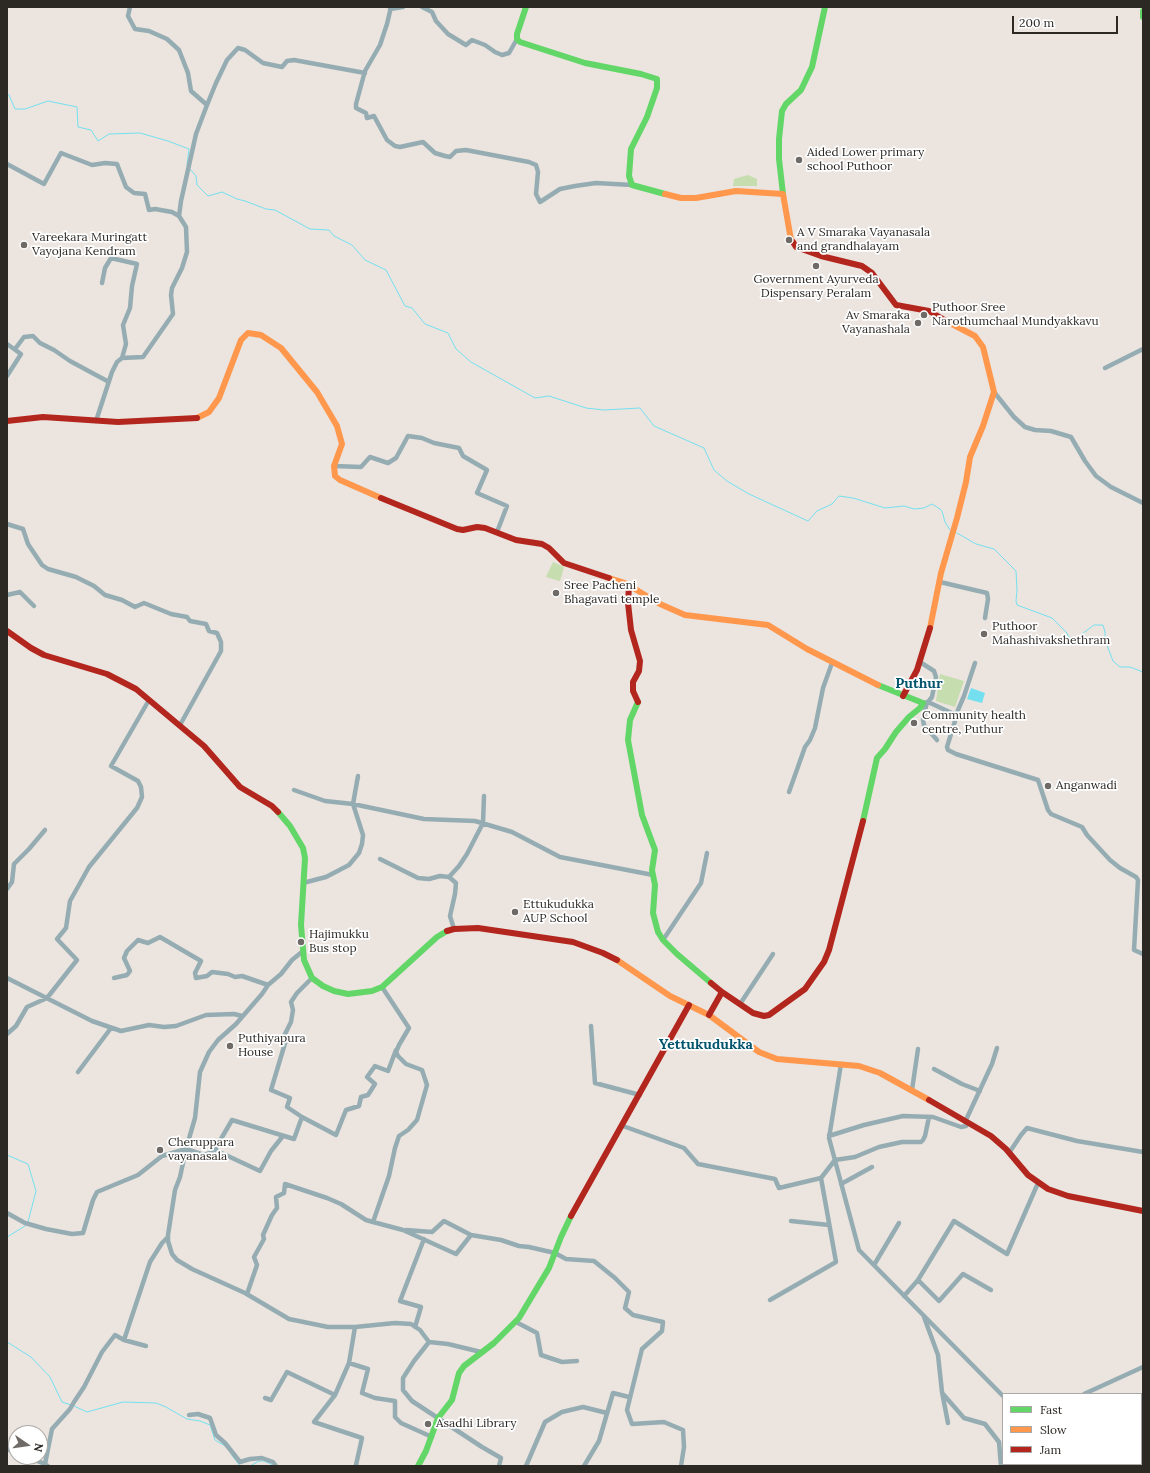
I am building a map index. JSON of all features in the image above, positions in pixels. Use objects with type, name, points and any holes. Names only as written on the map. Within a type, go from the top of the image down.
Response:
[{"type":"main road","points":[[526,7],[517,34],[517,39],[525,44],[585,63],[641,74],[657,79],[657,88],[648,117],[631,150],[629,176],[632,185],[680,198],[696,198],[736,190],[783,194]]},
{"type":"main road","points":[[825,7],[812,67],[801,90],[786,104],[782,111],[779,139],[779,159],[783,194],[792,240],[796,247],[821,256],[862,266],[872,273],[896,305],[929,311],[975,336],[983,348],[994,392],[986,420],[970,457],[966,482],[940,582],[932,623],[917,670],[903,696]]},
{"type":"main road","points":[[1143,11],[1143,17]]},
{"type":"main road","points":[[7,420],[43,417],[118,422],[199,418],[209,412],[219,398],[241,340],[250,332],[261,335],[281,348],[317,392],[337,426],[342,444],[334,466],[334,471],[335,476],[340,480],[457,529],[463,530],[477,527],[485,528],[516,540],[542,544],[549,548],[564,563],[625,583],[660,604],[685,615],[768,625],[806,649],[872,684],[903,696],[926,702]]},
{"type":"main road","points":[[628,586],[631,630],[640,661],[639,671],[633,682],[633,691],[638,702],[630,720],[628,740],[642,815],[655,850],[652,870],[655,885],[654,913],[658,932],[663,940],[677,954],[722,992],[752,1013],[764,1016],[768,1015],[805,989],[824,962],[829,950],[853,864],[877,758],[909,716],[926,702]]},
{"type":"main road","points":[[7,630],[31,648],[44,655],[107,674],[136,689],[157,705],[204,746],[240,787],[272,806],[290,826],[303,848],[305,858],[302,883],[301,925],[303,951],[307,970],[317,983],[334,991],[348,994],[372,991],[382,987],[436,937],[446,931],[454,929],[478,928],[573,942],[603,953],[619,961],[670,996],[708,1015],[759,1052],[777,1059],[859,1066],[880,1073],[991,1136],[1010,1152],[1028,1175],[1038,1183],[1068,1196],[1143,1211]]},
{"type":"main road","points":[[708,1015],[722,992]]},
{"type":"main road","points":[[418,1466],[432,1437],[438,1418],[452,1400],[459,1373],[464,1366],[494,1343],[516,1322],[549,1268],[579,1201],[623,1126],[689,1005]]},
{"type":"street","points":[[130,7],[128,16],[135,29],[149,32],[167,39],[179,50],[188,73],[191,91],[207,105]]},
{"type":"street","points":[[403,7],[390,8],[380,45],[365,73],[356,104],[356,108],[366,113],[367,118],[374,116],[387,140],[395,146],[400,147],[423,142],[435,153],[450,157],[456,151],[466,150],[529,162],[536,165],[538,172],[536,194],[540,202],[560,189],[575,186],[596,183],[632,185]]},
{"type":"street","points":[[422,7],[432,10],[436,21],[448,34],[466,45],[472,40],[485,45],[502,55],[509,53],[517,39]]},
{"type":"street","points":[[179,216],[180,201],[196,134],[216,83],[227,60],[238,48],[245,50],[263,63],[282,67],[287,61],[294,60],[365,73]]},
{"type":"street","points":[[7,164],[44,184],[61,154],[92,165],[105,163],[118,164],[126,187],[134,193],[144,194],[149,210],[155,209],[172,212],[179,216],[186,227],[187,252],[182,268],[172,288],[173,314],[143,357],[122,358]]},
{"type":"street","points":[[96,421],[108,382],[117,362],[122,358],[126,344],[123,326],[130,308],[136,264],[111,258],[105,268],[102,283]]},
{"type":"street","points":[[15,349],[24,337],[33,336],[40,343],[108,382]]},
{"type":"street","points":[[7,344],[21,354],[7,376]]},
{"type":"street","points":[[1105,368],[1143,349]]},
{"type":"street","points":[[994,392],[1014,417],[1025,427],[1035,430],[1051,431],[1071,437],[1096,476],[1143,503]]},
{"type":"street","points":[[334,466],[361,467],[370,457],[388,463],[396,458],[408,436],[422,438],[434,443],[459,448],[463,456],[487,470],[477,492],[507,506],[497,532]]},
{"type":"street","points":[[7,524],[23,529],[28,544],[42,565],[48,569],[76,577],[94,586],[105,595],[122,600],[135,607],[144,603],[171,614],[187,617],[190,621],[206,624],[209,630],[217,633],[221,642],[221,651],[180,725]]},
{"type":"street","points":[[940,582],[987,593],[988,599],[985,618]]},
{"type":"street","points":[[7,595],[20,592],[34,606]]},
{"type":"street","points":[[920,662],[934,671],[936,677],[932,697],[926,702],[923,720],[924,725],[937,740]]},
{"type":"street","points":[[789,792],[805,747],[815,728],[823,688],[832,663]]},
{"type":"street","points":[[975,663],[955,718],[947,747],[948,750],[956,754],[1038,780],[1048,810],[1051,814],[1082,827],[1087,835],[1110,860],[1120,868],[1136,876],[1138,880],[1134,950],[1143,954]]},
{"type":"street","points":[[7,1034],[16,1026],[27,1007],[47,998],[76,960],[57,939],[66,928],[70,901],[89,867],[137,808],[142,797],[141,787],[138,782],[111,766],[149,700]]},
{"type":"street","points":[[926,702],[954,714],[955,718]]},
{"type":"street","points":[[302,883],[326,877],[349,865],[359,853],[363,836],[353,804],[358,776]]},
{"type":"street","points":[[294,790],[325,801],[353,804],[424,819],[475,821],[512,832],[560,857],[653,876]]},
{"type":"street","points":[[449,877],[467,854],[483,823],[484,796]]},
{"type":"street","points":[[7,888],[12,882],[14,864],[29,850],[46,830]]},
{"type":"street","points":[[663,940],[701,883],[708,853]]},
{"type":"street","points":[[380,859],[418,878],[429,880],[440,876],[449,877],[456,883],[450,916],[454,929]]},
{"type":"street","points":[[114,978],[127,975],[130,971],[124,958],[127,951],[138,940],[148,942],[160,937],[202,960],[194,973],[196,978],[207,976],[212,972],[228,974],[235,977],[242,976],[268,985]]},
{"type":"street","points":[[303,951],[292,960],[281,974],[268,985],[236,1024],[218,1040],[202,1065],[198,1081],[194,1125],[175,1190],[168,1237],[172,1254],[177,1260],[192,1269],[247,1294],[289,1319],[328,1327],[355,1327],[395,1323],[411,1324],[420,1330],[429,1342],[448,1344],[481,1352]]},
{"type":"street","points":[[740,1004],[773,954]]},
{"type":"street","points":[[7,978],[92,1021],[121,1031],[149,1025],[167,1027],[176,1026],[206,1015],[234,1014],[242,1016]]},
{"type":"street","points":[[312,978],[297,993],[291,1002],[293,1010],[291,1022],[284,1036],[286,1040],[271,1090],[290,1098],[287,1107],[336,1136],[346,1110],[359,1106],[361,1097],[368,1094],[374,1084],[367,1077],[375,1066],[388,1071],[399,1045]]},
{"type":"street","points":[[374,1222],[389,1176],[394,1148],[399,1136],[408,1130],[417,1120],[427,1085],[422,1070],[406,1064],[396,1052],[409,1028],[382,987]]},
{"type":"street","points":[[592,1026],[595,1083],[640,1095]]},
{"type":"street","points":[[78,1072],[111,1028]]},
{"type":"street","points":[[829,1135],[903,1116],[929,1117],[961,1127],[966,1126],[992,1064],[997,1048]]},
{"type":"street","points":[[912,1090],[918,1049]]},
{"type":"street","points":[[841,1064],[829,1138],[859,1250],[1002,1395]]},
{"type":"street","points":[[934,1069],[962,1084],[980,1090]]},
{"type":"street","points":[[7,1213],[28,1224],[64,1233],[83,1233],[92,1200],[97,1192],[138,1175],[162,1156],[186,1149],[204,1155],[215,1150],[232,1120],[294,1139],[302,1117]]},
{"type":"street","points":[[623,1126],[684,1148],[698,1164],[775,1179],[779,1188],[821,1178],[835,1160],[855,1157],[879,1147],[902,1142],[921,1142],[925,1136],[929,1117]]},
{"type":"street","points":[[1010,1152],[1027,1128],[1077,1141],[1143,1152]]},
{"type":"street","points":[[215,1150],[260,1171],[271,1151],[283,1136]]},
{"type":"street","points":[[841,1184],[872,1167]]},
{"type":"street","points":[[770,1300],[836,1262],[821,1178]]},
{"type":"street","points":[[904,1296],[918,1280],[954,1221],[1007,1254],[1038,1183]]},
{"type":"street","points":[[247,1294],[257,1265],[254,1256],[264,1239],[263,1235],[272,1215],[277,1208],[276,1197],[284,1194],[285,1184],[327,1198],[341,1204],[366,1220],[403,1230],[456,1254],[471,1235]]},
{"type":"street","points":[[403,1230],[432,1232],[444,1221],[471,1235],[501,1240],[519,1246],[555,1253],[566,1259],[594,1261],[615,1278],[629,1292],[625,1308],[633,1314],[663,1322],[662,1331],[642,1349],[627,1410],[632,1424],[664,1422],[683,1430],[684,1447],[682,1466]]},
{"type":"street","points":[[791,1221],[829,1224]]},
{"type":"street","points":[[874,1265],[899,1223]]},
{"type":"street","points":[[124,1340],[150,1262],[162,1243],[168,1237]]},
{"type":"street","points":[[415,1327],[421,1307],[400,1301],[424,1239]]},
{"type":"street","points":[[918,1280],[939,1301],[964,1274],[991,1290]]},
{"type":"street","points":[[924,1316],[938,1354],[942,1392],[948,1423]]},
{"type":"street","points":[[516,1322],[537,1333],[542,1355],[562,1362],[577,1361]]},
{"type":"street","points":[[355,1327],[349,1363],[335,1395],[314,1422],[362,1438],[357,1466]]},
{"type":"street","points":[[48,1453],[52,1430],[70,1409],[84,1387],[102,1352],[115,1335],[124,1340],[146,1346]]},
{"type":"street","points":[[429,1342],[403,1378],[403,1390],[412,1401],[501,1458],[499,1466]]},
{"type":"street","points":[[349,1363],[368,1369],[362,1393],[375,1398],[395,1401],[395,1417],[401,1423],[432,1437]]},
{"type":"street","points":[[1086,1393],[1143,1367]]},
{"type":"street","points":[[265,1398],[272,1400],[288,1372],[335,1395]]},
{"type":"street","points":[[942,1392],[964,1418],[984,1424],[999,1442],[1001,1466]]},
{"type":"street","points":[[584,1466],[599,1440],[613,1393],[629,1397]]},
{"type":"street","points":[[526,1466],[545,1422],[562,1412],[582,1407],[607,1413]]},
{"type":"street","points":[[189,1415],[198,1414],[210,1418],[216,1435],[225,1443],[240,1462],[262,1458],[273,1462],[276,1466]]},
{"type":"green space","points":[[748,175],[757,179],[757,186],[733,186],[734,179]]},
{"type":"green space","points":[[553,562],[564,567],[560,581],[546,577]]},
{"type":"green space","points":[[940,674],[964,681],[955,707],[936,701]]},
{"type":"water","points":[[971,688],[985,693],[982,703],[967,699]]},
{"type":"waterway","points":[[7,94],[9,95],[15,109],[25,109],[48,101],[77,107],[78,127],[91,130],[98,141],[109,134],[140,133],[189,149],[187,165]]},
{"type":"waterway","points":[[190,169],[196,176],[197,185],[208,196],[222,192],[266,209],[275,210],[310,229],[329,230],[334,236],[352,245],[365,260],[386,270],[405,306],[412,308],[425,324],[448,333],[456,349],[471,362],[535,398],[549,396],[586,408],[604,410],[640,408],[654,426],[704,448],[714,470],[727,481],[749,494],[808,521],[817,511],[832,504],[839,496],[853,498],[885,508],[904,506],[914,509],[924,508],[932,504],[942,511],[945,522],[950,530]]},
{"type":"waterway","points":[[957,533],[976,544],[994,549],[1016,571],[1017,605],[1052,618],[1067,633],[1068,636],[1073,639],[1094,625],[1103,625],[1105,640],[1113,661],[1120,667],[1130,667],[1143,672]]},
{"type":"waterway","points":[[7,1155],[28,1164],[36,1191],[28,1222]]},
{"type":"waterway","points":[[7,1237],[25,1226]]},
{"type":"waterway","points":[[7,1342],[31,1357],[50,1377],[62,1402],[71,1405]]},
{"type":"waterway","points":[[74,1406],[87,1412],[123,1402],[156,1403],[187,1419],[200,1421],[210,1425],[215,1440],[225,1446]]},
{"type":"waterway","points":[[231,1454],[240,1466]]},
{"type":"waterway","points":[[250,1466],[259,1461],[264,1461],[272,1466]]},
{"type":"traffic: fast","points":[[526,7],[517,34],[517,39],[520,42],[585,63],[641,74],[657,79],[657,88],[647,117],[631,149],[629,176],[632,185],[665,194]]},
{"type":"traffic: fast","points":[[783,194],[779,159],[779,139],[782,111],[786,104],[801,90],[812,67],[825,7]]},
{"type":"traffic: fast","points":[[1143,11],[1143,17]]},
{"type":"traffic: fast","points":[[863,821],[877,758],[896,732],[909,717],[920,708],[923,703],[878,685]]},
{"type":"traffic: fast","points":[[638,702],[630,720],[628,740],[642,815],[655,850],[652,870],[655,885],[653,913],[658,932],[663,940],[711,983]]},
{"type":"traffic: fast","points":[[278,812],[290,826],[303,848],[305,858],[301,925],[304,960],[312,978],[323,986],[334,991],[348,994],[372,991],[382,987],[437,937],[447,931]]},
{"type":"traffic: fast","points":[[418,1466],[426,1451],[438,1418],[452,1400],[459,1373],[464,1366],[494,1343],[519,1318],[549,1268],[571,1216]]},
{"type":"traffic: slow","points":[[665,194],[681,198],[696,198],[736,191],[783,194],[791,240],[793,242]]},
{"type":"traffic: slow","points":[[930,628],[941,573],[957,518],[966,482],[970,457],[983,426],[994,392],[983,347],[975,336],[948,322]]},
{"type":"traffic: slow","points":[[197,418],[209,412],[219,398],[241,340],[248,333],[261,335],[281,348],[317,392],[337,426],[342,444],[334,466],[335,476],[340,480],[381,498]]},
{"type":"traffic: slow","points":[[609,578],[625,583],[660,604],[685,615],[768,625],[807,649],[878,685]]},
{"type":"traffic: slow","points":[[617,960],[670,996],[709,1015],[759,1052],[777,1059],[859,1066],[880,1073],[929,1100]]},
{"type":"traffic: jam","points":[[793,242],[796,247],[821,256],[862,266],[872,273],[896,305],[929,311],[948,322]]},
{"type":"traffic: jam","points":[[7,421],[43,417],[118,422],[197,418]]},
{"type":"traffic: jam","points":[[381,498],[457,529],[463,530],[477,527],[485,528],[516,540],[542,544],[549,548],[564,563],[609,578]]},
{"type":"traffic: jam","points":[[629,586],[628,603],[631,630],[640,661],[639,671],[633,682],[633,691],[638,702]]},
{"type":"traffic: jam","points":[[903,696],[917,670],[930,628]]},
{"type":"traffic: jam","points":[[7,631],[31,648],[44,655],[107,674],[136,689],[204,746],[240,787],[272,806],[278,812]]},
{"type":"traffic: jam","points":[[711,983],[753,1013],[764,1016],[769,1015],[805,989],[824,962],[829,950],[863,821]]},
{"type":"traffic: jam","points":[[447,931],[454,929],[478,928],[573,942],[617,960]]},
{"type":"traffic: jam","points":[[709,1015],[722,992]]},
{"type":"traffic: jam","points":[[571,1216],[689,1005]]},
{"type":"traffic: jam","points":[[929,1100],[991,1136],[1006,1149],[1028,1175],[1048,1189],[1068,1196],[1143,1211]]},
{"type":"place","name":"Aided Lower primary school Puthoor","points":[[799,160]]},
{"type":"place","name":"A V Smaraka Vayanasala and grandhalayam","points":[[789,240]]},
{"type":"place","name":"Vareekara Muringatt Vayojana Kendram","points":[[24,245]]},
{"type":"place","name":"Government Ayurveda Dispensary Peralam","points":[[816,266]]},
{"type":"place","name":"Puthoor Sree Narothumchaal Mundyakkavu","points":[[924,315]]},
{"type":"place","name":"Av Smaraka Vayanashala","points":[[918,323]]},
{"type":"place","name":"Sree Pacheni Bhagavati temple","points":[[556,593]]},
{"type":"place","name":"Puthoor Mahashivakshethram","points":[[984,634]]},
{"type":"place","name":"Community health centre, Puthur","points":[[914,723]]},
{"type":"place","name":"Anganwadi","points":[[1048,786]]},
{"type":"place","name":"Ettukudukka AUP School","points":[[515,912]]},
{"type":"place","name":"Hajimukku Bus stop","points":[[301,942]]},
{"type":"place","name":"Puthiyapura House","points":[[230,1046]]},
{"type":"place","name":"Cheruppara vayanasala","points":[[160,1150]]},
{"type":"place","name":"Asadhi Library","points":[[428,1424]]},
{"type":"district","name":"Puthur","points":[[919,684]]},
{"type":"district","name":"Yettukudukka","points":[[706,1045]]}]
